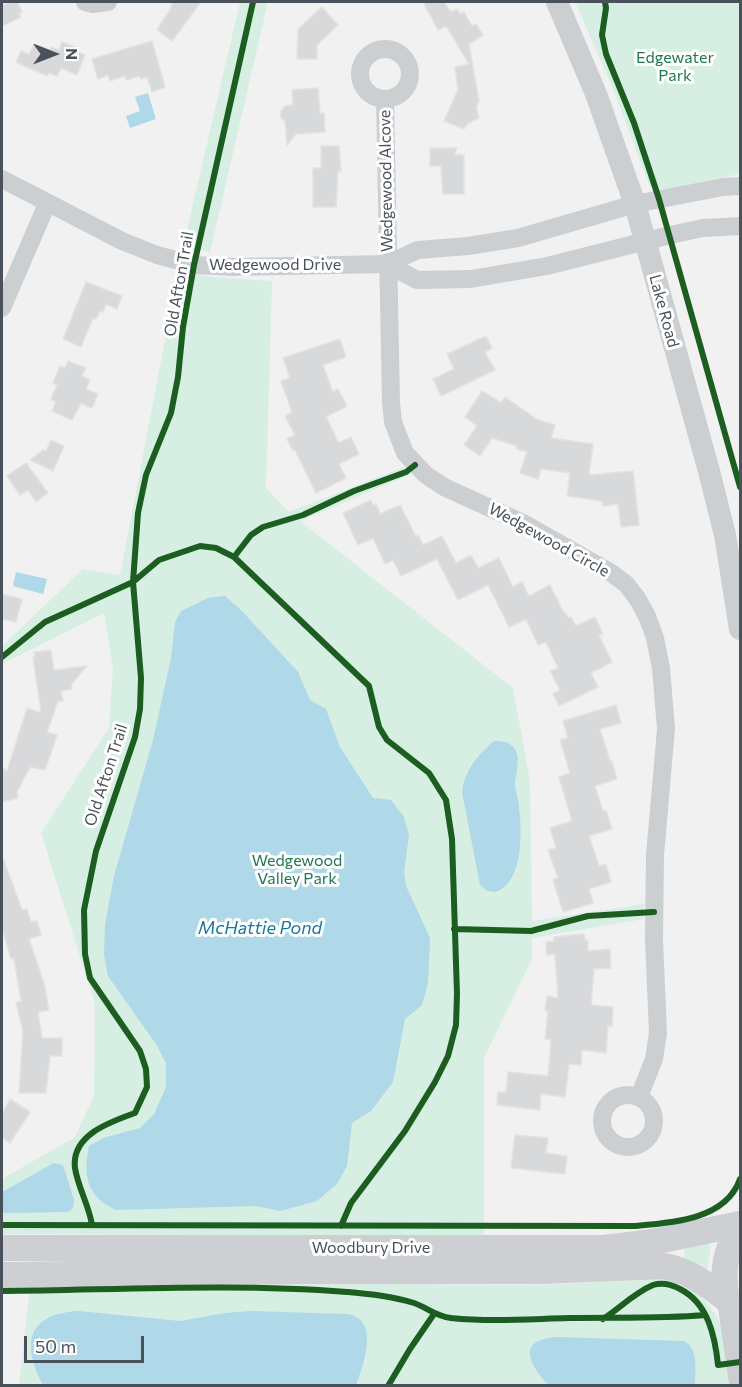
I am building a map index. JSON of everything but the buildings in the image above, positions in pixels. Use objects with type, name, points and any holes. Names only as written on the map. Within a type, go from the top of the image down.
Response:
[{"type":"main road","name":"Woodbury Drive","points":[[2,1248],[604,1248],[653,1242],[740,1223]]},
{"type":"main road","points":[[732,1303],[724,1280],[724,1262],[740,1223]]},
{"type":"main road","name":"Woodbury Drive","points":[[2,1275],[293,1271],[543,1271],[663,1266],[686,1272],[732,1303]]},
{"type":"street","points":[[85,2],[93,4],[108,2]]},
{"type":"street","name":"Lake Road","points":[[557,2],[596,94],[635,204],[709,471],[724,535],[741,629]]},
{"type":"street","name":"Wedgewood Alcove","points":[[385,99],[387,264]]},
{"type":"street","name":"Wedgewood Drive","points":[[2,179],[122,241],[157,255],[194,265],[234,267],[387,264],[418,250],[468,246],[518,237],[635,204],[741,186]]},
{"type":"street","points":[[2,308],[47,204]]},
{"type":"street","name":"Wedgewood Drive","points":[[387,264],[417,280],[471,279],[547,266],[703,228],[741,226]]},
{"type":"street","name":"Wedgewood Circle","points":[[387,264],[393,422],[405,453],[426,475],[444,487],[525,524],[610,572],[626,584],[637,598],[655,638],[662,678],[666,729],[655,866],[654,940],[658,1034],[654,1059],[639,1097]]},
{"type":"street","points":[[732,1303],[741,1383]]},
{"type":"green space","points":[[240,2],[268,2],[210,252],[183,247]]},
{"type":"green space","name":"Edgewater Park","points":[[575,2],[740,2],[740,174],[662,190],[649,185],[614,91]]},
{"type":"green space","name":"Wedgewood Valley Park","points":[[178,272],[272,281],[266,488],[289,512],[404,467],[411,474],[300,521],[513,688],[530,781],[532,921],[644,904],[644,919],[532,938],[532,959],[484,1058],[484,1236],[2,1234],[2,1179],[75,1137],[94,1095],[95,1004],[41,833],[109,728],[113,668],[104,613],[2,664],[2,646],[83,569],[120,575]]},
{"type":"green space","points":[[708,1243],[711,1246],[707,1271],[684,1258],[685,1248]]},
{"type":"green space","points":[[654,1276],[688,1287],[707,1303],[727,1341],[734,1386],[19,1386],[30,1287],[304,1284],[525,1285],[590,1283]]},
{"type":"water","points":[[148,93],[156,119],[130,128],[126,116],[140,111],[135,97]]},
{"type":"water","points":[[16,572],[47,579],[43,594],[13,586]]},
{"type":"water","name":"McHattie Pond","points":[[225,596],[241,610],[298,672],[310,700],[326,709],[340,747],[373,798],[391,800],[404,817],[409,835],[404,872],[406,886],[430,938],[428,983],[422,1005],[405,1019],[393,1082],[371,1111],[352,1123],[347,1166],[337,1184],[317,1201],[280,1211],[256,1206],[116,1210],[98,1198],[89,1184],[86,1166],[89,1146],[103,1138],[140,1128],[154,1114],[166,1087],[166,1063],[156,1044],[108,976],[104,955],[105,924],[114,876],[153,740],[171,658],[175,622],[181,611],[208,598]]},
{"type":"water","points":[[494,741],[508,743],[517,754],[515,785],[521,829],[519,853],[513,875],[508,884],[492,892],[480,885],[462,792],[473,764]]},
{"type":"water","points":[[54,1163],[63,1165],[74,1200],[71,1210],[68,1212],[2,1213],[2,1192]]},
{"type":"water","points":[[79,1311],[180,1321],[250,1311],[348,1314],[358,1318],[364,1325],[367,1344],[363,1366],[356,1385],[43,1385],[32,1356],[33,1333],[48,1318]]},
{"type":"water","points":[[557,1337],[684,1341],[692,1349],[694,1355],[695,1385],[548,1385],[532,1361],[531,1348],[544,1339]]},
{"type":"cycle path","name":"Old Afton Trail","points":[[92,1225],[78,1183],[75,1157],[79,1147],[94,1132],[135,1113],[147,1087],[146,1069],[140,1051],[90,978],[85,954],[84,910],[96,851],[135,737],[140,709],[141,678],[133,582],[138,513],[146,475],[171,413],[194,265],[253,2]]},
{"type":"cycle path","points":[[605,2],[602,35],[606,54],[634,123],[659,199],[740,487]]},
{"type":"cycle path","points":[[234,557],[251,535],[263,527],[303,515],[354,491],[406,472],[415,465]]},
{"type":"cycle path","points":[[2,657],[45,622],[133,582],[159,560],[200,546],[216,548],[234,557],[369,686],[379,727],[387,740],[429,773],[446,800],[452,839],[456,1025],[448,1056],[435,1082],[405,1131],[351,1203],[341,1226]]},
{"type":"cycle path","points":[[454,929],[531,931],[588,916],[654,912]]},
{"type":"cycle path","points":[[2,1225],[634,1226],[680,1221],[710,1211],[733,1193],[740,1179]]},
{"type":"cycle path","points":[[603,1319],[646,1288],[657,1284],[670,1285],[690,1295],[704,1312],[715,1343],[718,1365],[740,1362]]},
{"type":"cycle path","points":[[2,1291],[217,1287],[304,1289],[389,1297],[414,1303],[445,1317],[481,1320],[705,1315]]},
{"type":"cycle path","points":[[388,1386],[434,1314]]}]
